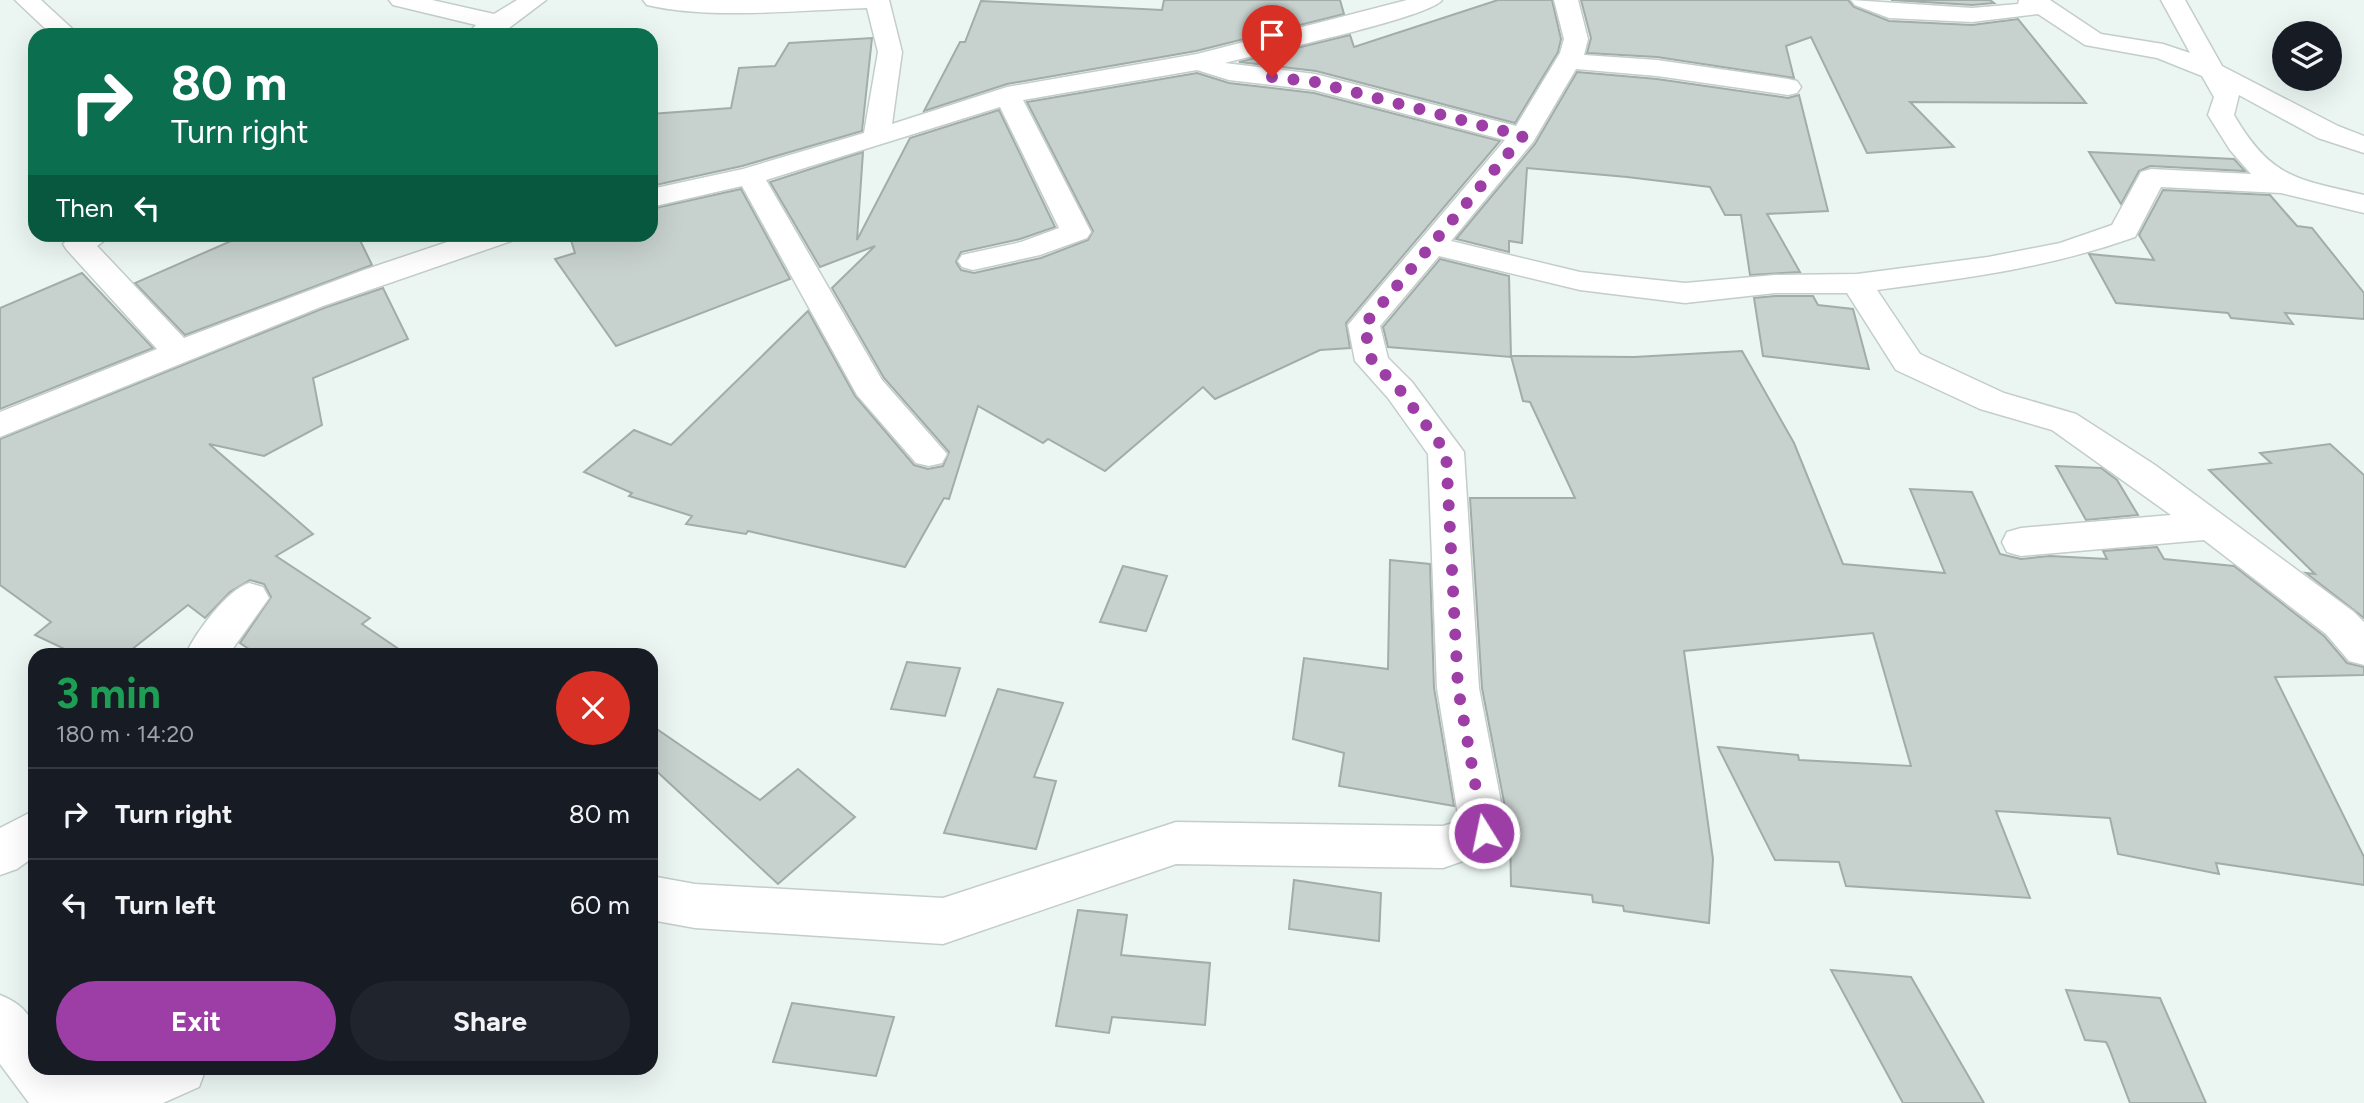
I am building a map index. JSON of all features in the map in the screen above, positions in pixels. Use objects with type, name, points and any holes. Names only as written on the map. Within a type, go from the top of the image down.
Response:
[{"type":"street","points":[[27,0],[60,28]]},
{"type":"street","points":[[401,0],[500,23]]},
{"type":"street","points":[[490,28],[534,0]]},
{"type":"street","points":[[655,0],[694,5],[876,0],[890,52],[877,136]]},
{"type":"street","points":[[658,196],[750,176],[1007,95],[1197,62],[1396,12],[1430,0]]},
{"type":"street","points":[[658,899],[695,906],[943,921],[1176,843],[1443,847],[1484,833],[1458,688],[1446,452],[1400,390],[1372,361],[1364,325],[1523,136],[1569,61],[1576,39],[1566,0]]},
{"type":"street","points":[[1863,0],[1889,11],[1972,15],[2029,10],[2032,0],[2094,40],[2163,51],[2214,72],[2328,132],[2364,145]]},
{"type":"street","points":[[2173,0],[2227,97],[2221,115],[2229,132],[2263,172],[2281,184]]},
{"type":"street","points":[[1569,61],[1657,68],[1788,87]]},
{"type":"street","points":[[1197,62],[1229,72],[1315,82],[1523,136]]},
{"type":"street","points":[[973,261],[1030,249],[1076,232],[1007,95]]},
{"type":"street","points":[[750,176],[869,387],[929,454]]},
{"type":"street","points":[[1432,245],[1580,281],[1685,293],[1775,284],[1857,283],[2067,251],[2124,231],[2151,178],[2281,184],[2364,204]]},
{"type":"street","points":[[82,242],[78,244],[179,353]]},
{"type":"street","points":[[0,425],[291,307],[420,248],[456,242]]},
{"type":"street","points":[[1857,283],[1908,362],[1992,401],[2064,422],[2211,526],[2340,623],[2364,649]]},
{"type":"street","points":[[2021,542],[2211,526]]},
{"type":"street","points":[[211,648],[249,598]]},
{"type":"street","points":[[0,854],[28,835]]},
{"type":"street","points":[[0,1020],[28,1059]]},
{"type":"street","points":[[39,1075],[45,1083],[141,1086],[165,1075]]},
{"type":"building","points":[[1164,0],[1340,0],[1344,14],[1196,51],[1007,84],[924,111],[960,42],[965,42],[981,1],[1162,10]]},
{"type":"building","points":[[1498,0],[1552,0],[1561,39],[1558,52],[1515,123],[1316,71],[1239,62],[1350,35],[1354,47]]},
{"type":"building","points":[[1581,0],[1848,0],[1854,7],[1889,21],[1972,25],[2018,19],[2086,103],[1910,102],[1954,147],[1867,153],[1811,37],[1786,46],[1794,78],[1657,57],[1587,53],[1591,38]]},
{"type":"building","points":[[1891,0],[1990,0],[1994,3],[1972,5]]},
{"type":"building","points":[[872,38],[862,131],[742,166],[658,184],[658,113],[731,108],[739,68],[775,66],[789,43]]},
{"type":"building","points":[[1577,72],[1657,79],[1788,98],[1799,95],[1828,211],[1767,214],[1800,272],[1750,275],[1741,215],[1725,215],[1710,187],[1627,177],[1527,168],[1522,243],[1509,241],[1509,252],[1456,239],[1535,144]]},
{"type":"building","points":[[1197,73],[1229,83],[1314,93],[1500,141],[1346,323],[1350,348],[1320,350],[1215,399],[1203,387],[1105,471],[1048,439],[1043,443],[978,406],[949,499],[944,498],[905,567],[748,531],[746,534],[686,524],[692,516],[629,496],[632,493],[584,472],[634,430],[671,445],[808,311],[855,396],[914,465],[928,469],[943,466],[949,452],[884,378],[832,288],[875,246],[820,267],[770,182],[863,152],[857,240],[910,138],[999,110],[1055,227],[1020,239],[961,252],[956,262],[961,270],[974,273],[1041,258],[1088,240],[1093,231],[1027,102]]},
{"type":"building","points":[[2089,152],[2234,159],[2245,171],[2150,166],[2139,171],[2121,204]]},
{"type":"building","points":[[741,189],[790,279],[616,346],[555,259],[575,253],[572,242],[658,242],[658,207]]},
{"type":"building","points":[[2163,190],[2270,195],[2297,226],[2312,228],[2364,293],[2364,319],[2285,313],[2293,324],[2231,318],[2228,313],[2116,303],[2089,254],[2154,260],[2139,235]]},
{"type":"building","points":[[229,242],[361,242],[372,265],[185,335],[135,283]]},
{"type":"building","points":[[1440,259],[1509,276],[1511,357],[1388,347],[1383,327]]},
{"type":"building","points":[[82,273],[153,348],[0,409],[0,308]]},
{"type":"building","points":[[383,288],[408,339],[313,378],[322,425],[264,456],[209,444],[313,534],[276,556],[370,618],[362,624],[397,648],[247,648],[240,643],[271,597],[264,584],[250,580],[230,592],[205,618],[188,605],[134,648],[62,648],[35,635],[51,622],[0,585],[0,439],[324,308]]},
{"type":"building","points":[[1813,296],[1818,305],[1853,309],[1869,369],[1763,356],[1754,298]]},
{"type":"building","points":[[1742,351],[1794,443],[1843,564],[1945,573],[1910,489],[1972,492],[2000,554],[2021,559],[2050,556],[2107,559],[2103,551],[2157,547],[2164,559],[2234,566],[2324,636],[2347,663],[2364,667],[2364,675],[2275,677],[2364,857],[2364,885],[2216,863],[2219,874],[2118,854],[2110,818],[1996,811],[2030,898],[1846,886],[1839,862],[1775,860],[1718,747],[1798,755],[1799,760],[1911,766],[1873,633],[1684,651],[1713,859],[1709,923],[1624,911],[1623,906],[1593,902],[1592,895],[1511,886],[1510,833],[1482,688],[1470,498],[1575,498],[1530,402],[1523,401],[1511,356],[1634,357]]},
{"type":"building","points":[[2330,444],[2364,475],[2364,618],[2306,573],[2315,574],[2209,470],[2271,463],[2260,453]]},
{"type":"building","points":[[2056,466],[2101,468],[2117,480],[2138,515],[2086,520]]},
{"type":"building","points":[[1390,560],[1430,564],[1434,688],[1454,806],[1339,786],[1344,753],[1293,739],[1304,658],[1388,669]]},
{"type":"building","points":[[1123,566],[1167,576],[1146,631],[1100,622]]},
{"type":"building","points":[[907,662],[960,668],[945,716],[891,709]]},
{"type":"building","points":[[998,689],[1063,703],[1034,777],[1056,781],[1036,849],[944,833]]},
{"type":"building","points":[[658,730],[760,800],[798,769],[855,817],[778,884],[658,773]]},
{"type":"building","points":[[1294,880],[1381,893],[1379,941],[1289,929]]},
{"type":"building","points":[[1078,910],[1127,915],[1121,955],[1210,963],[1205,1025],[1112,1017],[1109,1033],[1056,1026]]},
{"type":"building","points":[[1831,970],[1911,977],[1984,1103],[1903,1103]]},
{"type":"building","points":[[2066,990],[2160,998],[2206,1103],[2130,1103],[2106,1042],[2085,1040]]},
{"type":"building","points":[[792,1003],[894,1017],[876,1076],[773,1062]]},
{"type":"route","points":[[1272,77],[1315,82],[1523,136],[1364,325],[1372,361],[1400,390],[1446,452],[1458,688],[1484,833]]}]
